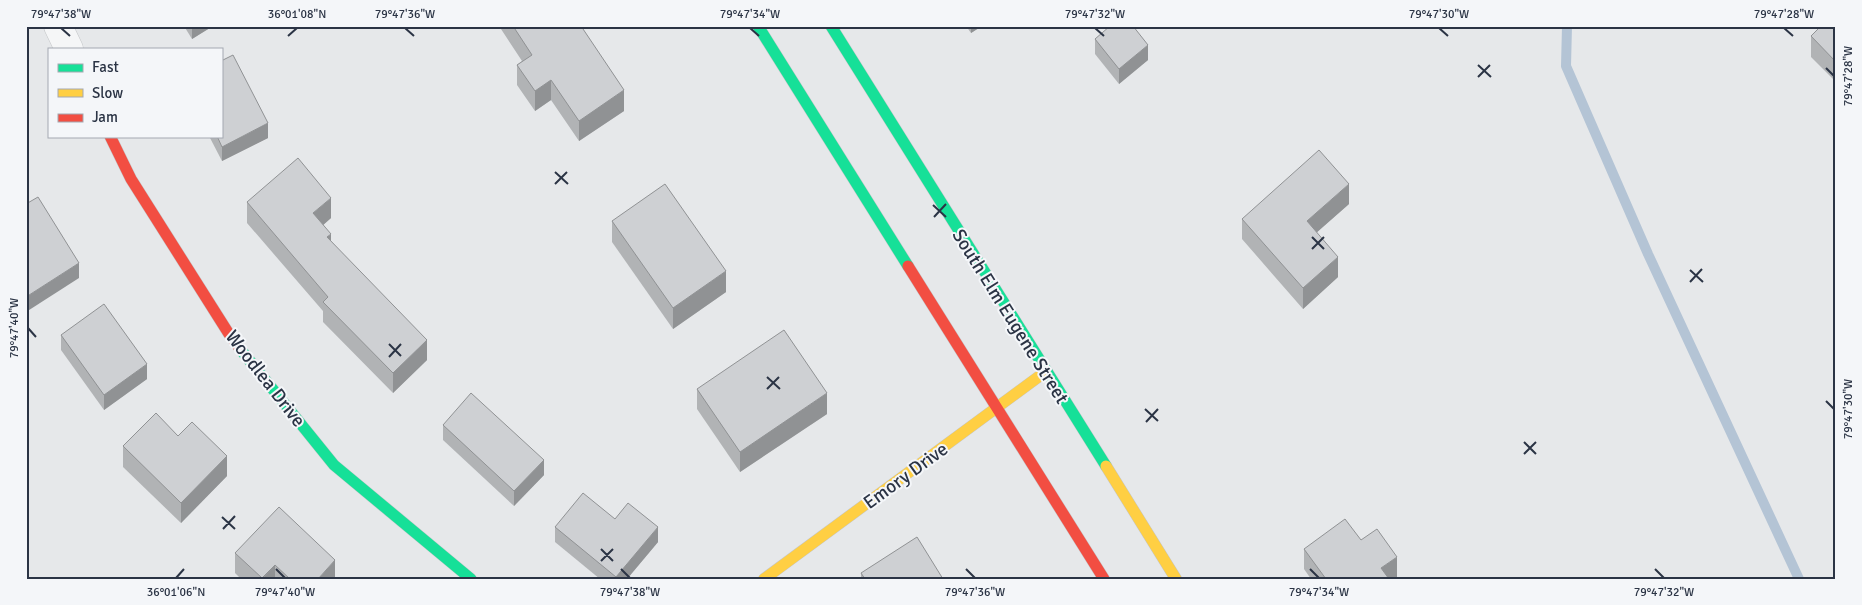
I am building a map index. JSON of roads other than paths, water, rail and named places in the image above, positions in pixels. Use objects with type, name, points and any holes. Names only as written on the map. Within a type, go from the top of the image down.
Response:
[{"type":"main road","points":[[758,26],[1104,579]]},
{"type":"main road","name":"South Elm Eugene Street","points":[[831,26],[1045,372],[1176,579]]},
{"type":"main road","name":"Woodlea Drive","points":[[111,138],[131,179],[229,334],[334,465],[471,579]]},
{"type":"main road","name":"Emory Drive","points":[[764,579],[1045,372]]},
{"type":"street","points":[[58,26],[69,48]]},
{"type":"waterway","points":[[1567,26],[1566,66],[1648,254],[1799,579]]}]
